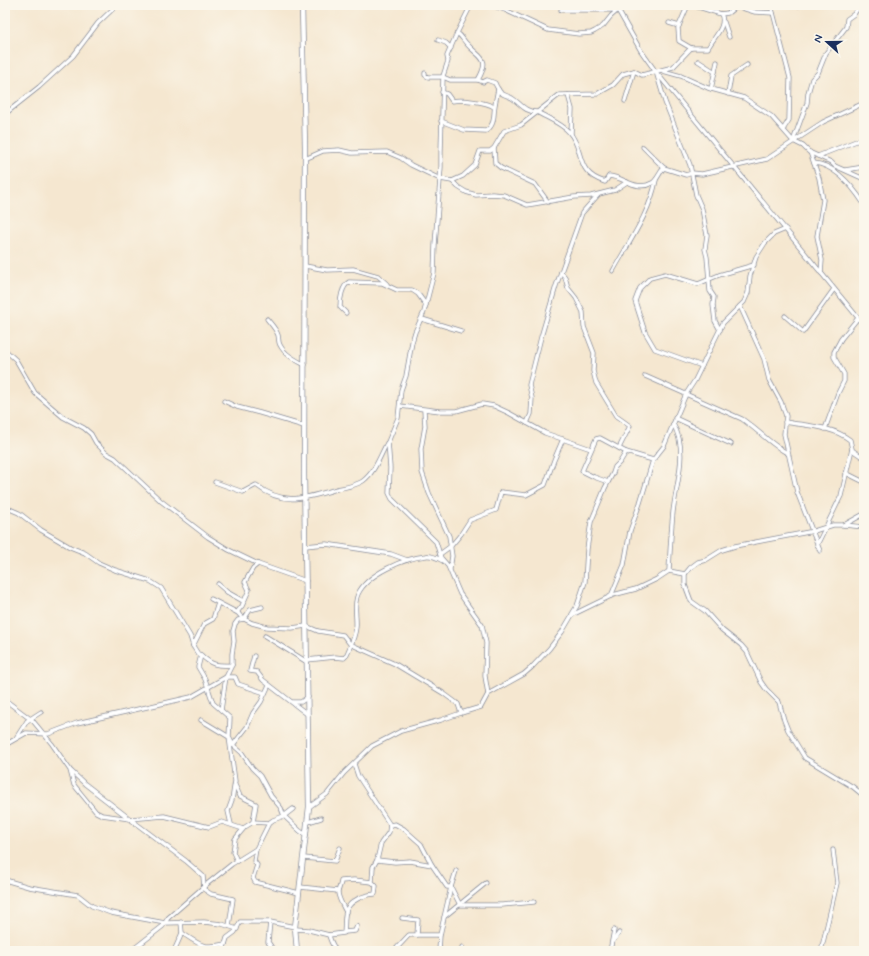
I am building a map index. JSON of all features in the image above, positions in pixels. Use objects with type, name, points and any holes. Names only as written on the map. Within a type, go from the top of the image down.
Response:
[{"type":"street","points":[[5,114],[39,87],[73,56],[98,23],[117,5]]},
{"type":"street","points":[[297,951],[296,928],[309,807],[304,498],[305,159],[302,5]]},
{"type":"street","points":[[216,482],[243,492],[256,485],[267,493],[294,500],[353,486],[362,481],[375,468],[398,418],[401,390],[406,376],[412,342],[415,332],[422,319],[432,284],[435,267],[435,245],[439,209],[443,77],[451,48],[471,5]]},
{"type":"street","points":[[491,5],[548,30],[579,34],[591,33],[604,26],[611,16],[624,5]]},
{"type":"street","points":[[615,5],[641,51],[656,72],[864,325]]},
{"type":"street","points":[[688,5],[679,26],[678,34],[679,41],[691,48],[708,48],[723,24],[723,19]]},
{"type":"street","points":[[692,5],[721,14],[728,13],[739,7],[760,5]]},
{"type":"street","points":[[771,5],[790,78],[789,120],[784,128]]},
{"type":"street","points":[[785,5],[802,5]]},
{"type":"street","points":[[793,141],[807,103],[812,79],[818,73],[826,52],[846,27],[847,19],[854,14],[860,5]]},
{"type":"street","points":[[739,7],[755,12],[773,13]]},
{"type":"street","points":[[562,10],[618,10]]},
{"type":"street","points":[[721,14],[729,37]]},
{"type":"street","points":[[669,23],[679,26]]},
{"type":"street","points":[[457,33],[482,58],[484,63],[478,80]]},
{"type":"street","points":[[438,40],[446,43],[451,48]]},
{"type":"street","points":[[452,181],[463,176],[475,165],[480,151],[490,151],[494,148],[504,131],[521,125],[559,95],[597,94],[613,85],[623,74],[634,72],[642,75],[673,68],[691,48]]},
{"type":"street","points":[[698,61],[715,72]]},
{"type":"street","points":[[711,89],[717,62]]},
{"type":"street","points":[[728,94],[732,76],[747,65]]},
{"type":"street","points":[[662,71],[681,76],[711,89],[744,98],[771,116],[784,128],[793,141],[803,146],[810,152],[831,162],[835,166],[864,179]]},
{"type":"street","points":[[625,101],[634,72]]},
{"type":"street","points":[[656,72],[665,102],[690,165],[696,194],[702,209],[707,235],[705,249],[710,292],[714,297],[713,305],[715,321],[720,330]]},
{"type":"street","points":[[425,73],[428,77],[443,77],[450,80],[478,80],[483,82],[487,80],[495,83],[505,96],[511,98],[525,109],[531,112],[537,112],[568,131],[576,145],[579,157],[586,170],[595,179],[605,182],[609,176],[613,176],[638,186],[652,183],[656,179]]},
{"type":"street","points":[[442,121],[464,130],[486,131],[493,124],[494,107],[498,88]]},
{"type":"street","points":[[442,92],[447,94],[452,101],[467,100],[474,103],[488,104],[494,107]]},
{"type":"street","points":[[568,95],[572,108],[571,135]]},
{"type":"street","points":[[643,147],[664,168],[686,175],[692,173],[702,174],[767,158],[823,122],[864,103]]},
{"type":"street","points":[[818,156],[864,138]]},
{"type":"street","points":[[494,148],[495,163],[501,168],[535,184],[548,202]]},
{"type":"street","points":[[305,159],[320,152],[331,151],[352,153],[387,152],[440,179],[452,181],[462,189],[476,196],[492,194],[504,195],[527,205],[574,197],[598,195],[615,190],[627,182]]},
{"type":"street","points":[[810,152],[819,178],[823,200],[817,236],[822,260],[821,273]]},
{"type":"street","points":[[814,163],[823,164],[840,175],[858,194],[864,204]]},
{"type":"street","points":[[844,170],[864,167]]},
{"type":"street","points":[[613,271],[645,214],[654,194],[656,179],[660,171],[664,168]]},
{"type":"street","points":[[527,423],[531,414],[532,398],[529,385],[541,337],[561,272],[582,213],[598,195]]},
{"type":"street","points":[[611,596],[624,565],[630,531],[653,460],[664,446],[686,394],[702,366],[723,323],[744,302],[748,293],[750,276],[756,257],[774,234],[786,229]]},
{"type":"street","points":[[702,366],[655,349],[646,332],[635,301],[640,288],[650,278],[665,274],[698,284],[719,275],[754,265]]},
{"type":"street","points":[[305,266],[328,270],[353,269],[378,276],[389,286]]},
{"type":"street","points":[[561,272],[565,277],[568,288],[576,298],[583,312],[584,327],[594,353],[593,371],[596,382],[616,416],[630,426],[619,448]]},
{"type":"street","points":[[346,312],[340,307],[344,286],[349,282],[364,284],[374,283],[389,286],[398,290],[412,290],[418,294],[426,305]]},
{"type":"street","points":[[785,316],[803,332],[834,289]]},
{"type":"street","points":[[740,306],[764,359],[769,380],[781,402],[786,416],[784,434],[797,492],[820,551]]},
{"type":"street","points":[[825,429],[844,381],[844,374],[834,357],[834,352],[858,318]]},
{"type":"street","points":[[267,319],[278,335],[279,344],[292,358],[305,365]]},
{"type":"street","points":[[422,319],[461,331]]},
{"type":"street","points":[[5,350],[16,360],[35,393],[63,417],[84,428],[91,434],[96,443],[106,453],[116,458],[161,501],[208,537],[229,550],[258,564],[306,581]]},
{"type":"street","points":[[646,376],[708,402],[742,419],[756,429],[771,443],[788,453]]},
{"type":"street","points":[[224,401],[236,408],[260,413],[304,426]]},
{"type":"street","points":[[400,406],[424,410],[456,411],[482,404],[494,406],[545,433],[591,449]]},
{"type":"street","points":[[424,410],[425,426],[421,449],[422,472],[429,493],[449,536],[452,556],[450,570]]},
{"type":"street","points":[[675,418],[731,444]]},
{"type":"street","points":[[785,422],[817,426],[844,436],[850,440],[852,450],[841,496],[817,545]]},
{"type":"street","points":[[669,571],[673,513],[680,472],[678,433],[673,424]]},
{"type":"street","points":[[608,482],[582,471],[596,439],[600,438],[626,452],[653,460]]},
{"type":"street","points":[[440,554],[461,534],[470,520],[496,510],[502,492],[526,495],[545,485],[563,439]]},
{"type":"street","points":[[388,442],[390,468],[389,493],[392,499],[436,542],[440,554],[450,570],[460,594],[482,625],[486,643],[485,676],[488,694]]},
{"type":"street","points":[[852,450],[864,458]]},
{"type":"street","points":[[309,807],[328,794],[344,773],[372,746],[401,731],[481,707],[488,694],[524,674],[553,644],[562,632],[577,606],[585,582],[587,549],[591,522],[615,467],[626,452]]},
{"type":"street","points":[[846,473],[864,482]]},
{"type":"street","points":[[5,507],[19,513],[40,530],[55,537],[70,547],[85,553],[99,563],[150,581],[161,588],[190,636],[193,646],[198,654],[210,663],[232,665]]},
{"type":"street","points":[[844,525],[864,514]]},
{"type":"street","points":[[864,527],[844,525],[826,527],[735,546],[722,550],[706,560],[698,562],[685,574],[685,585],[691,601],[705,611],[722,630],[741,645],[747,652],[761,682],[779,702],[786,725],[805,758],[853,787],[864,796]]},
{"type":"street","points":[[305,546],[326,544],[391,554],[408,560]]},
{"type":"street","points":[[265,636],[307,661],[335,657],[344,658],[351,645],[356,627],[356,606],[358,594],[374,577],[392,566],[408,560],[427,556],[436,557],[444,562]]},
{"type":"street","points":[[238,613],[249,590],[245,582],[253,568],[258,564]]},
{"type":"street","points":[[572,615],[611,596],[636,589],[657,579],[669,571],[685,574]]},
{"type":"street","points":[[218,584],[227,592],[243,601]]},
{"type":"street","points":[[211,599],[238,613],[244,619],[267,627],[292,628],[306,626],[318,631],[343,636],[351,645],[405,670],[455,702],[458,704],[462,713]]},
{"type":"street","points":[[193,646],[204,624],[213,619],[218,603]]},
{"type":"street","points":[[221,710],[226,677],[232,665],[234,641],[232,631],[238,620],[244,619],[250,610],[262,607]]},
{"type":"street","points":[[201,655],[198,667],[205,679],[214,703],[230,718],[229,737],[234,784],[232,800],[228,811],[231,824]]},
{"type":"street","points":[[254,656],[250,670],[257,672],[263,680],[307,714]]},
{"type":"street","points":[[5,745],[26,733],[48,734],[78,723],[191,697],[226,677],[235,676],[238,684],[265,693]]},
{"type":"street","points":[[233,745],[247,727],[269,684]]},
{"type":"street","points":[[292,702],[301,702],[308,697]]},
{"type":"street","points":[[5,700],[31,719],[44,734],[70,770],[85,784],[186,861],[203,876],[203,888]]},
{"type":"street","points":[[15,739],[27,721],[40,712]]},
{"type":"street","points":[[201,720],[229,737],[233,745],[242,753],[252,768],[260,776],[271,796],[281,808],[284,816],[306,835]]},
{"type":"street","points":[[354,764],[358,776],[390,825],[388,832],[381,843],[377,860],[373,866],[372,882]]},
{"type":"street","points":[[70,770],[74,785],[96,812],[102,815],[130,819],[164,816],[209,827],[222,822],[243,829]]},
{"type":"street","points":[[234,784],[240,796],[256,804],[253,822]]},
{"type":"street","points":[[293,809],[284,816],[269,823],[256,849],[254,861],[257,865],[253,878],[255,882],[299,893]]},
{"type":"street","points":[[308,822],[322,818]]},
{"type":"street","points":[[237,861],[233,852],[235,839],[243,829],[253,822],[269,823]]},
{"type":"street","points":[[390,825],[398,825],[421,844],[432,865],[447,887],[451,887],[460,905]]},
{"type":"street","points":[[304,858],[335,861],[340,848]]},
{"type":"street","points":[[131,951],[153,935],[168,918],[203,888],[237,861],[256,849]]},
{"type":"street","points":[[821,951],[837,883],[833,850]]},
{"type":"street","points":[[377,860],[395,862],[410,861],[432,865]]},
{"type":"street","points":[[439,951],[440,935],[456,871]]},
{"type":"street","points":[[5,880],[45,890],[78,895],[92,906],[111,913],[165,923],[182,922],[222,924],[237,929]]},
{"type":"street","points":[[344,932],[346,912],[351,904],[360,897],[375,894],[376,886],[372,882],[341,880],[338,892],[339,899],[346,912]]},
{"type":"street","points":[[444,917],[486,884]]},
{"type":"street","points":[[300,887],[338,892]]},
{"type":"street","points":[[203,888],[211,894],[233,898],[229,926]]},
{"type":"street","points":[[460,905],[502,905],[534,902]]},
{"type":"street","points":[[402,918],[418,920],[417,935]]},
{"type":"street","points":[[174,951],[182,933],[182,922]]},
{"type":"street","points":[[223,951],[227,938],[237,929],[240,922],[270,922],[329,935],[341,935],[344,932],[355,931],[357,926]]},
{"type":"street","points":[[270,922],[268,942],[274,951]]},
{"type":"street","points":[[610,951],[614,930]]},
{"type":"street","points":[[182,933],[198,943],[207,946],[212,947],[225,944]]},
{"type":"street","points":[[612,944],[619,933]]},
{"type":"street","points":[[329,935],[336,951]]},
{"type":"street","points":[[394,951],[408,935],[440,935]]}]
